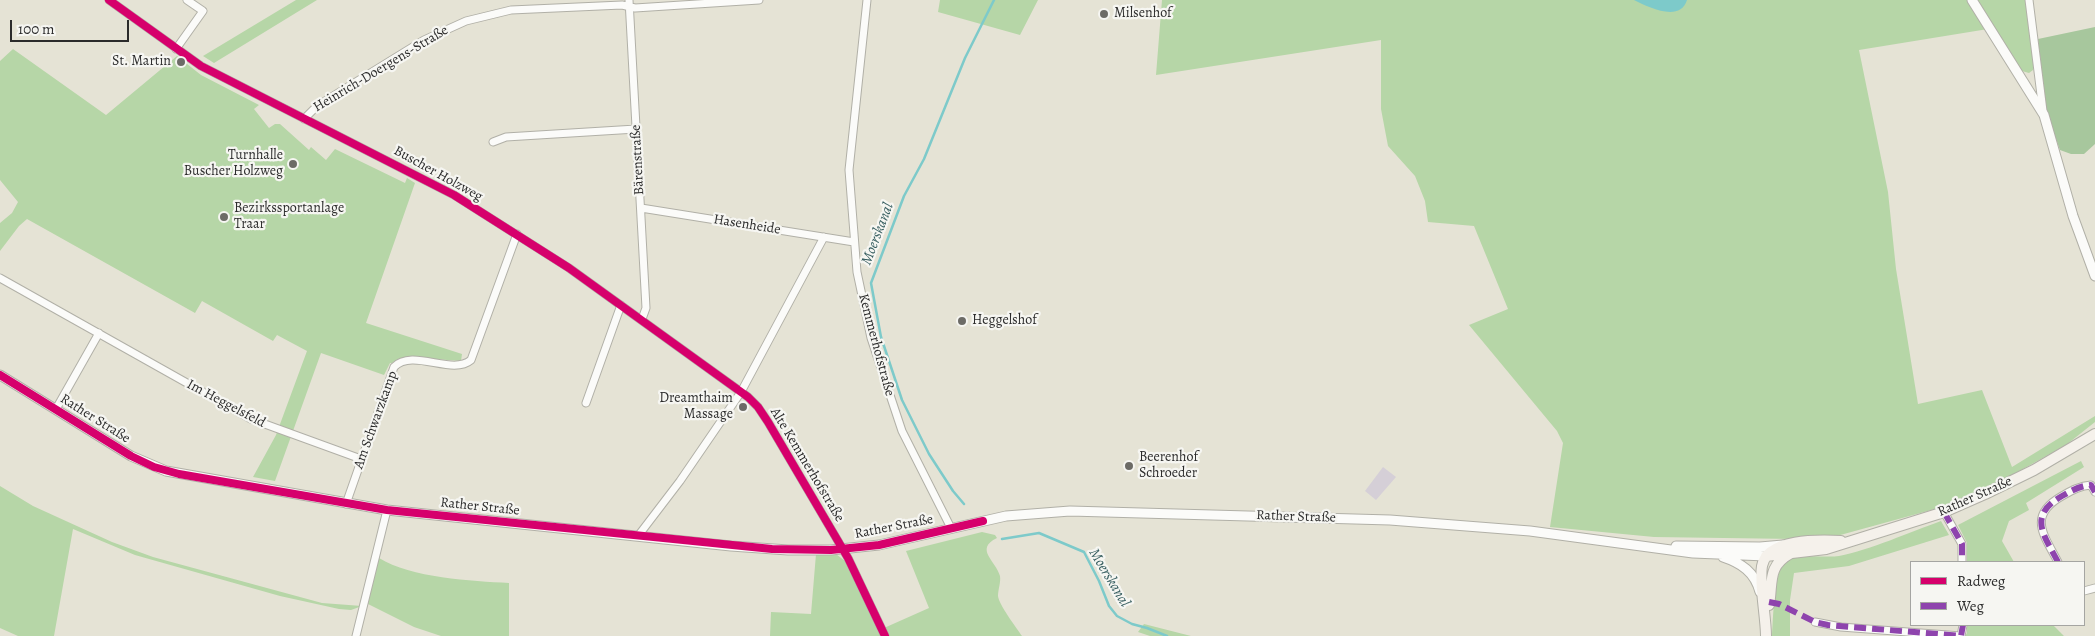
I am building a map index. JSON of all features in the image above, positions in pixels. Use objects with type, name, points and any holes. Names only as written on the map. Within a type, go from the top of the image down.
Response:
[{"type":"main road","name":"Rather Straße","points":[[1766,553],[1790,548],[1826,549],[1944,512],[2034,470],[2095,434]]},
{"type":"main road","points":[[1773,569],[1790,548]]},
{"type":"main road","points":[[1766,618],[1774,561],[1766,553],[1761,569],[1766,636]]},
{"type":"street","name":"Buscher Holzweg","points":[[109,0],[176,49],[212,72],[437,185],[518,234],[642,319],[741,392]]},
{"type":"street","points":[[176,49],[203,11],[188,0]]},
{"type":"street","name":"Heinrich-Doergens-Straße","points":[[304,119],[317,106],[424,40],[466,20],[488,14],[527,9],[622,5],[629,3],[759,0]]},
{"type":"street","name":"Kemmerhofstraße","points":[[867,0],[848,170],[857,272],[871,338],[902,431],[951,528]]},
{"type":"street","points":[[1972,0],[2044,115]]},
{"type":"street","points":[[2029,0],[2044,115],[2074,216],[2095,276]]},
{"type":"street","name":"Bärenstraße","points":[[629,3],[646,308],[642,319]]},
{"type":"street","points":[[492,142],[506,137],[636,129]]},
{"type":"street","name":"Hasenheide","points":[[641,208],[854,242]]},
{"type":"street","name":"Am Schwarzkamp","points":[[346,504],[390,376],[397,364],[412,361],[460,364],[471,360],[518,234]]},
{"type":"street","points":[[638,536],[680,481],[741,392],[824,237]]},
{"type":"street","name":"Im Heggelsfeld","points":[[0,278],[251,419],[361,459]]},
{"type":"street","points":[[586,403],[621,305]]},
{"type":"street","points":[[56,409],[99,333]]},
{"type":"street","name":"Rather Straße","points":[[0,375],[131,456],[154,467],[179,474],[387,510],[638,536],[772,549],[842,549],[896,542],[1006,516],[1042,512],[1219,514],[1445,523],[1530,531],[1693,553],[1766,553]]},
{"type":"street","name":"Alte Kemmerhofstraße","points":[[741,392],[754,402],[761,412],[842,549],[884,636]]},
{"type":"street","points":[[2057,561],[2043,534],[2041,523],[2043,510],[2050,503],[2081,486],[2090,485],[2095,492]]},
{"type":"street","points":[[356,636],[387,510]]},
{"type":"street","points":[[1944,512],[1962,544],[1962,561]]},
{"type":"street","name":"Rather Straße","points":[[1658,547],[1766,553]]},
{"type":"street","name":"Rather Straße","points":[[1715,554],[1739,564],[1754,577],[1760,590],[1766,618]]},
{"type":"street","points":[[1815,622],[1841,627],[1961,636],[1963,626]]},
{"type":"shaded area","points":[[1383,467],[1396,477],[1376,500],[1365,491]]},
{"type":"green space","points":[[296,0],[317,0],[214,63],[203,56]]},
{"type":"green space","points":[[940,0],[1038,0],[1020,35],[938,12]]},
{"type":"green space","points":[[1162,0],[2025,0],[2035,65],[2029,73],[2022,71],[1978,2],[1988,29],[1859,50],[1888,192],[1896,269],[1918,404],[1982,390],[2012,467],[2095,416],[2095,422],[2066,445],[2014,474],[1946,506],[1833,537],[1795,539],[1654,537],[1550,527],[1563,443],[1557,431],[1469,325],[1508,309],[1474,226],[1428,222],[1425,201],[1415,176],[1388,146],[1381,109],[1381,40],[1156,75]]},
{"type":"green space","points":[[2095,27],[2095,144],[2084,154],[2071,154],[2060,150],[2047,114],[2038,39]]},
{"type":"green space","name":"Bezirkssportanlage Traar","points":[[13,49],[106,115],[177,56],[201,75],[259,105],[254,109],[269,128],[275,124],[280,124],[309,150],[311,147],[326,160],[335,149],[405,183],[407,178],[415,183],[366,323],[462,354],[461,361],[407,357],[390,363],[384,375],[321,353],[275,481],[253,477],[276,435],[307,351],[277,335],[273,341],[202,301],[195,313],[27,219],[19,226],[0,251],[0,223],[12,213],[18,202],[0,180],[0,61]]},
{"type":"green space","points":[[2081,461],[2084,467],[2026,503],[2029,510],[2009,521],[2002,541],[2013,561],[1967,561],[1967,543],[1958,525]]},
{"type":"green space","points":[[0,486],[33,506],[112,542],[153,557],[322,603],[362,606],[351,610],[339,609],[280,596],[135,555],[73,529],[54,636],[18,636],[0,628]]},
{"type":"green space","points":[[1941,521],[1949,535],[1849,566],[1794,573],[1790,600],[1790,636],[1772,636],[1776,585],[1781,566],[1785,561],[1796,557],[1839,556],[1851,553]]},
{"type":"green space","points":[[982,532],[995,535],[997,538],[990,542],[987,546],[987,551],[1000,576],[999,600],[1022,636],[887,636],[884,628],[929,608],[906,551]]},
{"type":"green space","points":[[816,554],[836,554],[845,561],[881,636],[770,636],[771,612],[811,614]]},
{"type":"green space","points":[[379,558],[392,565],[424,574],[509,583],[509,636],[441,636],[414,627],[368,604]]},
{"type":"green space","points":[[1144,624],[1191,636],[1150,636],[1138,632]]},
{"type":"green space","points":[[1967,626],[2054,626],[2064,636],[1965,636]]},
{"type":"water","points":[[1634,0],[1687,0],[1678,11],[1671,12],[1655,9]]},
{"type":"waterway","name":"Moerskanal","points":[[964,504],[953,491],[929,454],[902,400],[881,337],[871,283],[904,196],[924,159],[965,58],[994,0]]},
{"type":"waterway","name":"Moerskanal","points":[[1002,539],[1039,533],[1084,552],[1109,606],[1117,616],[1132,624],[1167,636]]},
{"type":"marked path","points":[[2057,561],[2044,535],[2042,519],[2045,511],[2051,503],[2079,488],[2091,485],[2095,492]]},
{"type":"marked path","points":[[1944,512],[1962,544],[1962,561]]},
{"type":"marked path","points":[[1769,602],[1779,604],[1815,622],[1828,625],[1961,636],[1963,626]]},
{"type":"cycle path","points":[[109,0],[201,66],[454,195],[569,268],[748,397],[758,407],[768,422],[848,558],[885,636]]},
{"type":"cycle path","points":[[0,375],[131,456],[154,467],[179,474],[387,510],[772,549],[831,550],[879,545],[983,521]]},
{"type":"place","name":"Milsenhof","points":[[1104,14]]},
{"type":"place","name":"St. Martin","points":[[181,62]]},
{"type":"place","name":"Turnhalle Buscher Holzweg","points":[[293,164]]},
{"type":"place","name":"Bezirkssportanlage Traar","points":[[224,217]]},
{"type":"place","name":"Heggelshof","points":[[962,321]]},
{"type":"place","name":"Dreamthaim Massage","points":[[743,407]]},
{"type":"place","name":"Beerenhof Schroeder","points":[[1129,466]]}]
